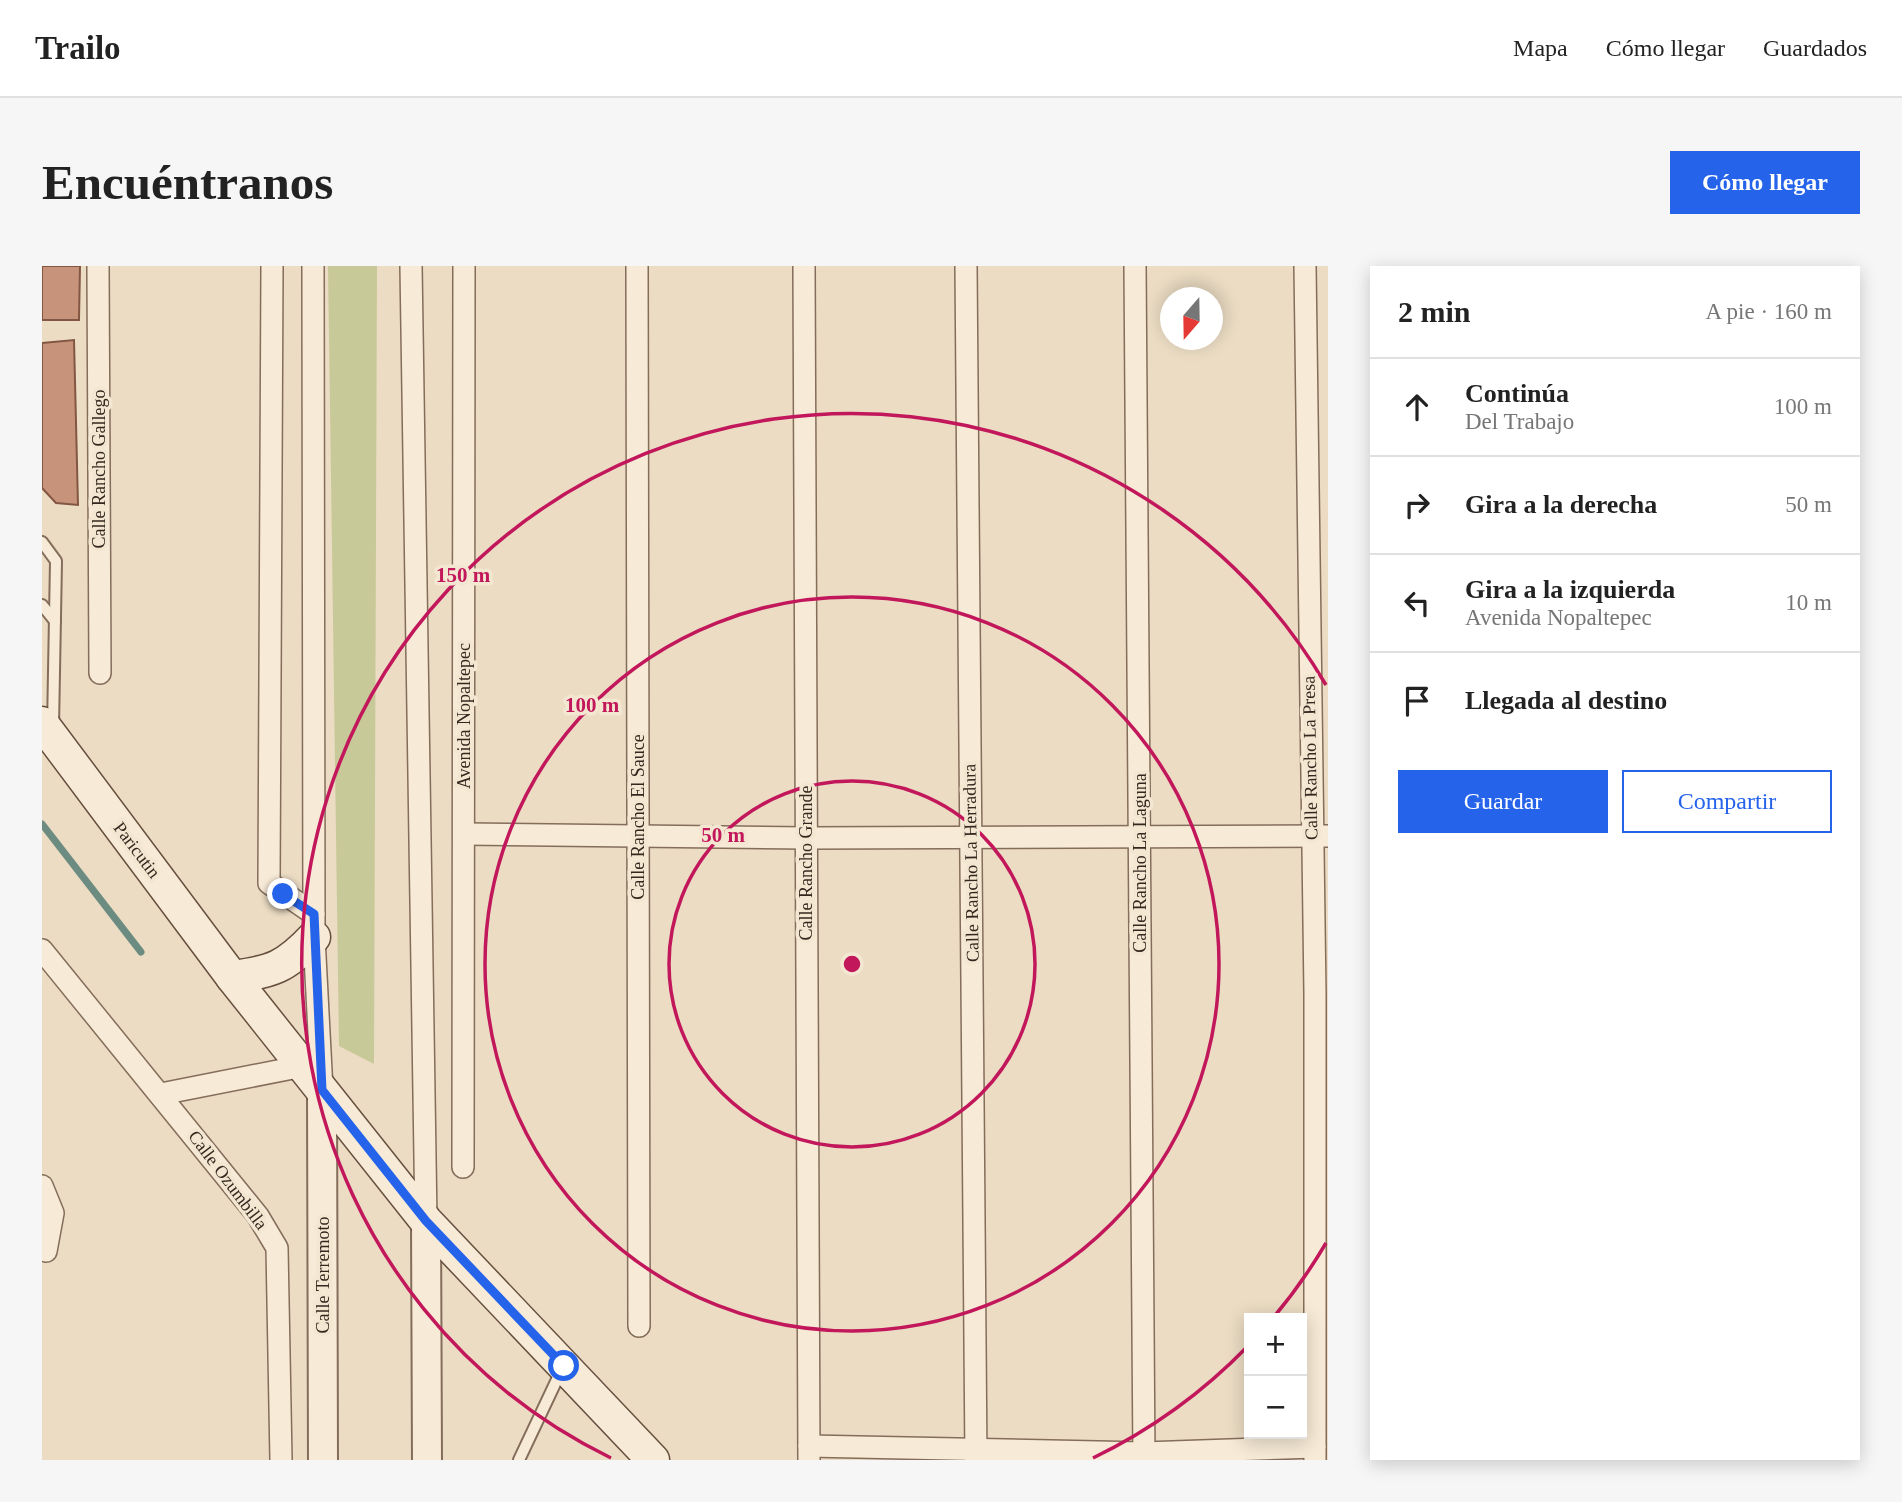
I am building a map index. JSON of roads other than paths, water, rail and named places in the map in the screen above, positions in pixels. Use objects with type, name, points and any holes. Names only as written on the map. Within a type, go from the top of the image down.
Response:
[{"type":"main road","name":"Paricutin","points":[[48,729],[232,977],[426,1221],[653,1460]]},
{"type":"main road","points":[[232,977],[268,973],[293,959],[314,926]]},
{"type":"street","name":"Calle Rancho Gallego","points":[[97,266],[100,673]]},
{"type":"street","points":[[272,266],[269,883],[314,926]]},
{"type":"street","points":[[161,1094],[313,1078],[313,266]]},
{"type":"street","points":[[411,266],[426,1221],[427,1460]]},
{"type":"street","name":"Avenida Nopaltepec","points":[[463,1167],[464,266]]},
{"type":"street","name":"Calle Rancho El Sauce","points":[[638,266],[639,1326]]},
{"type":"street","name":"Calle Rancho Grande","points":[[804,266],[809,1453]]},
{"type":"street","name":"Calle Rancho La Herradura","points":[[966,266],[976,1455]]},
{"type":"street","name":"Calle Rancho La Laguna","points":[[1135,266],[1144,1457]]},
{"type":"street","name":"Calle Rancho La Presa","points":[[1305,266],[1322,994],[1322,1337],[1315,1454]]},
{"type":"street","points":[[464,834],[806,838],[1320,836]]},
{"type":"street","name":"Calle Ozumbilla","points":[[42,950],[258,1216],[277,1248],[281,1460]]},
{"type":"street","name":"Calle Terremoto","points":[[313,1078],[323,1460]]},
{"type":"street","points":[[42,1186],[53,1213],[46,1251]]},
{"type":"street","points":[[809,1453],[1144,1457],[1315,1454]]},
{"type":"lane","points":[[42,542],[56,561],[48,729]]},
{"type":"lane","points":[[42,606],[55,621]]},
{"type":"lane","points":[[519,1460],[564,1366]]},
{"type":"waterway","points":[[42,824],[141,952]]}]
